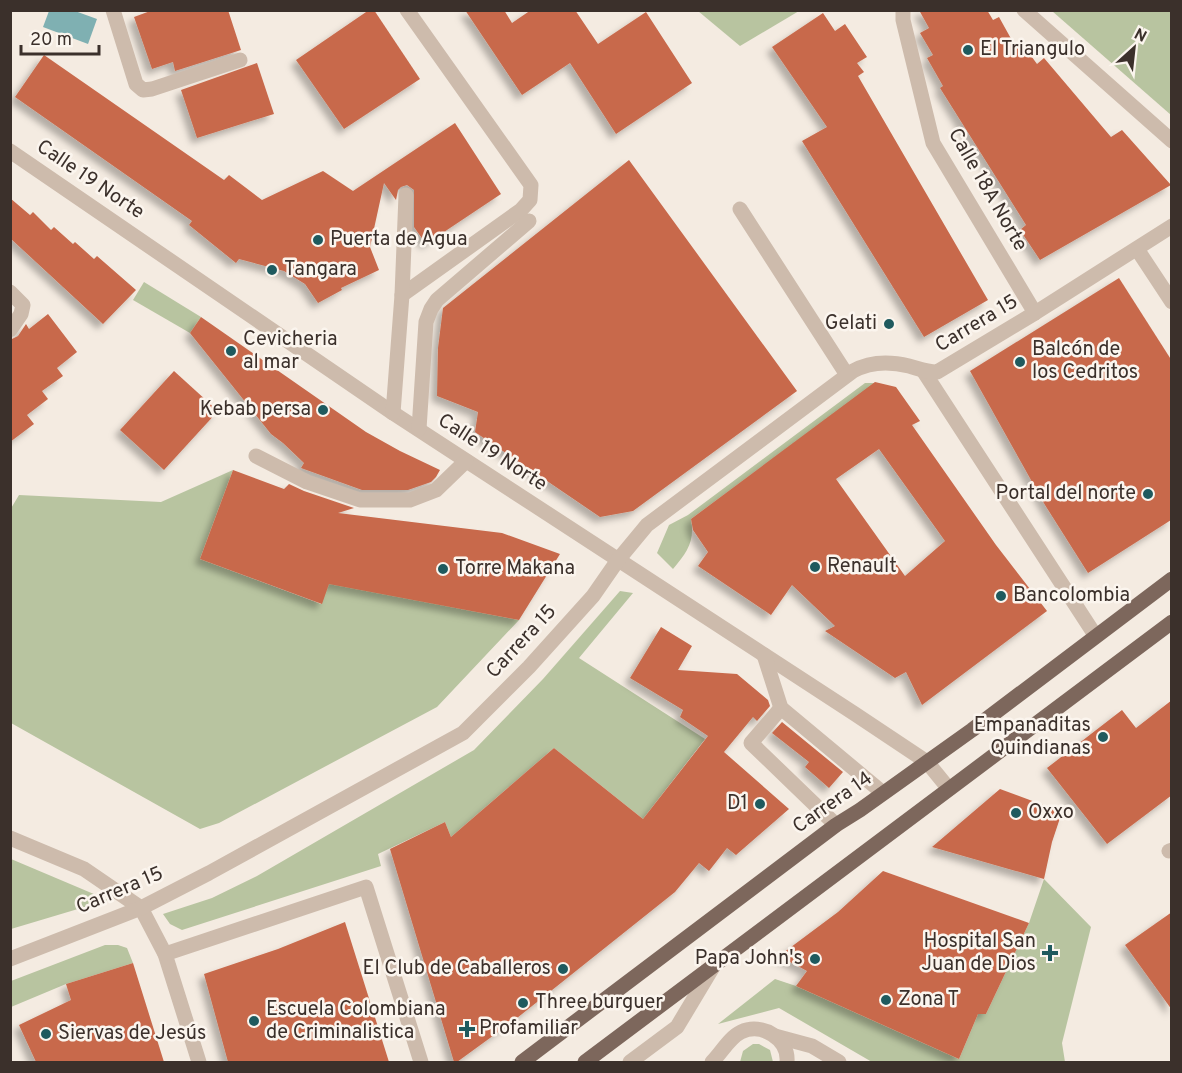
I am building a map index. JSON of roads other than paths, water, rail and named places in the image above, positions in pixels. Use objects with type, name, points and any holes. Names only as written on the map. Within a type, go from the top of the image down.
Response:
[{"type":"main road","name":"Carrera 14","points":[[522,1062],[836,825],[927,762],[1172,579]]},
{"type":"main road","points":[[585,1062],[1172,622]]},
{"type":"street","points":[[113,10],[136,84],[143,90],[240,60]]},
{"type":"street","points":[[402,295],[521,210],[530,200],[531,184],[406,10]]},
{"type":"street","name":"Calle 18A Norte","points":[[903,10],[903,20],[933,143],[1035,313]]},
{"type":"street","points":[[1024,10],[1172,141]]},
{"type":"street","name":"Calle 19 Norte","points":[[10,151],[393,413],[927,762],[949,789]]},
{"type":"street","points":[[393,413],[402,295],[406,195]]},
{"type":"street","points":[[740,209],[847,375]]},
{"type":"street","points":[[419,429],[426,322],[431,309],[437,300],[529,221]]},
{"type":"street","name":"Carrera 15","points":[[10,958],[141,908],[464,733],[529,668],[593,596],[618,560],[647,525],[847,375],[864,364],[879,362],[912,367],[924,372],[937,372],[1172,226]]},
{"type":"street","points":[[1137,249],[1172,302]]},
{"type":"street","points":[[10,292],[23,305],[21,314],[10,330]]},
{"type":"street","points":[[924,372],[1095,635]]},
{"type":"street","points":[[256,456],[308,482],[360,500],[410,500],[436,490],[466,461]]},
{"type":"street","points":[[764,655],[781,708],[883,793]]},
{"type":"street","points":[[781,708],[751,743],[836,825]]},
{"type":"street","points":[[10,838],[84,869],[141,908],[165,954],[199,1062]]},
{"type":"street","points":[[165,954],[366,887],[421,1062]]},
{"type":"street","points":[[630,1062],[677,1027],[714,965]]},
{"type":"street","points":[[712,1062],[724,1056],[731,1039],[741,1032],[752,1029],[764,1030],[775,1036],[812,1046],[839,1062]]},
{"type":"street","points":[[775,1036],[783,1045],[788,1058],[787,1062]]},
{"type":"water","points":[[49,11],[75,11],[97,19],[88,44],[43,27]]},
{"type":"place","name":"El Triangulo","points":[[968,50]]},
{"type":"place","name":"Puerta de Agua","points":[[318,240]]},
{"type":"place","name":"Tangara","points":[[272,270]]},
{"type":"place","name":"Gelati","points":[[889,324]]},
{"type":"place","name":"Cevicheria al mar","points":[[231,351]]},
{"type":"place","name":"Balcón de los Cedritos","points":[[1020,362]]},
{"type":"place","name":"Kebab persa","points":[[323,410]]},
{"type":"place","name":"Portal del norte","points":[[1148,494]]},
{"type":"place","name":"Renault","points":[[815,567]]},
{"type":"place","name":"Torre Makana","points":[[443,569]]},
{"type":"place","name":"Bancolombia","points":[[1001,596]]},
{"type":"place","name":"Empanaditas Quindianas","points":[[1103,737]]},
{"type":"place","name":"D1","points":[[760,804]]},
{"type":"place","name":"Oxxo","points":[[1016,813]]},
{"type":"place","name":"Hospital San Juan de Dios","points":[[1050,953]]},
{"type":"place","name":"Papa John's","points":[[815,959]]},
{"type":"place","name":"El Club de Caballeros","points":[[563,969]]},
{"type":"place","name":"Zona T","points":[[886,1000]]},
{"type":"place","name":"Three burguer","points":[[523,1003]]},
{"type":"place","name":"Escuela Colombiana de Criminalistica","points":[[254,1021]]},
{"type":"place","name":"Profamiliar","points":[[467,1029]]},
{"type":"place","name":"Siervas de Jesús","points":[[46,1034]]}]
